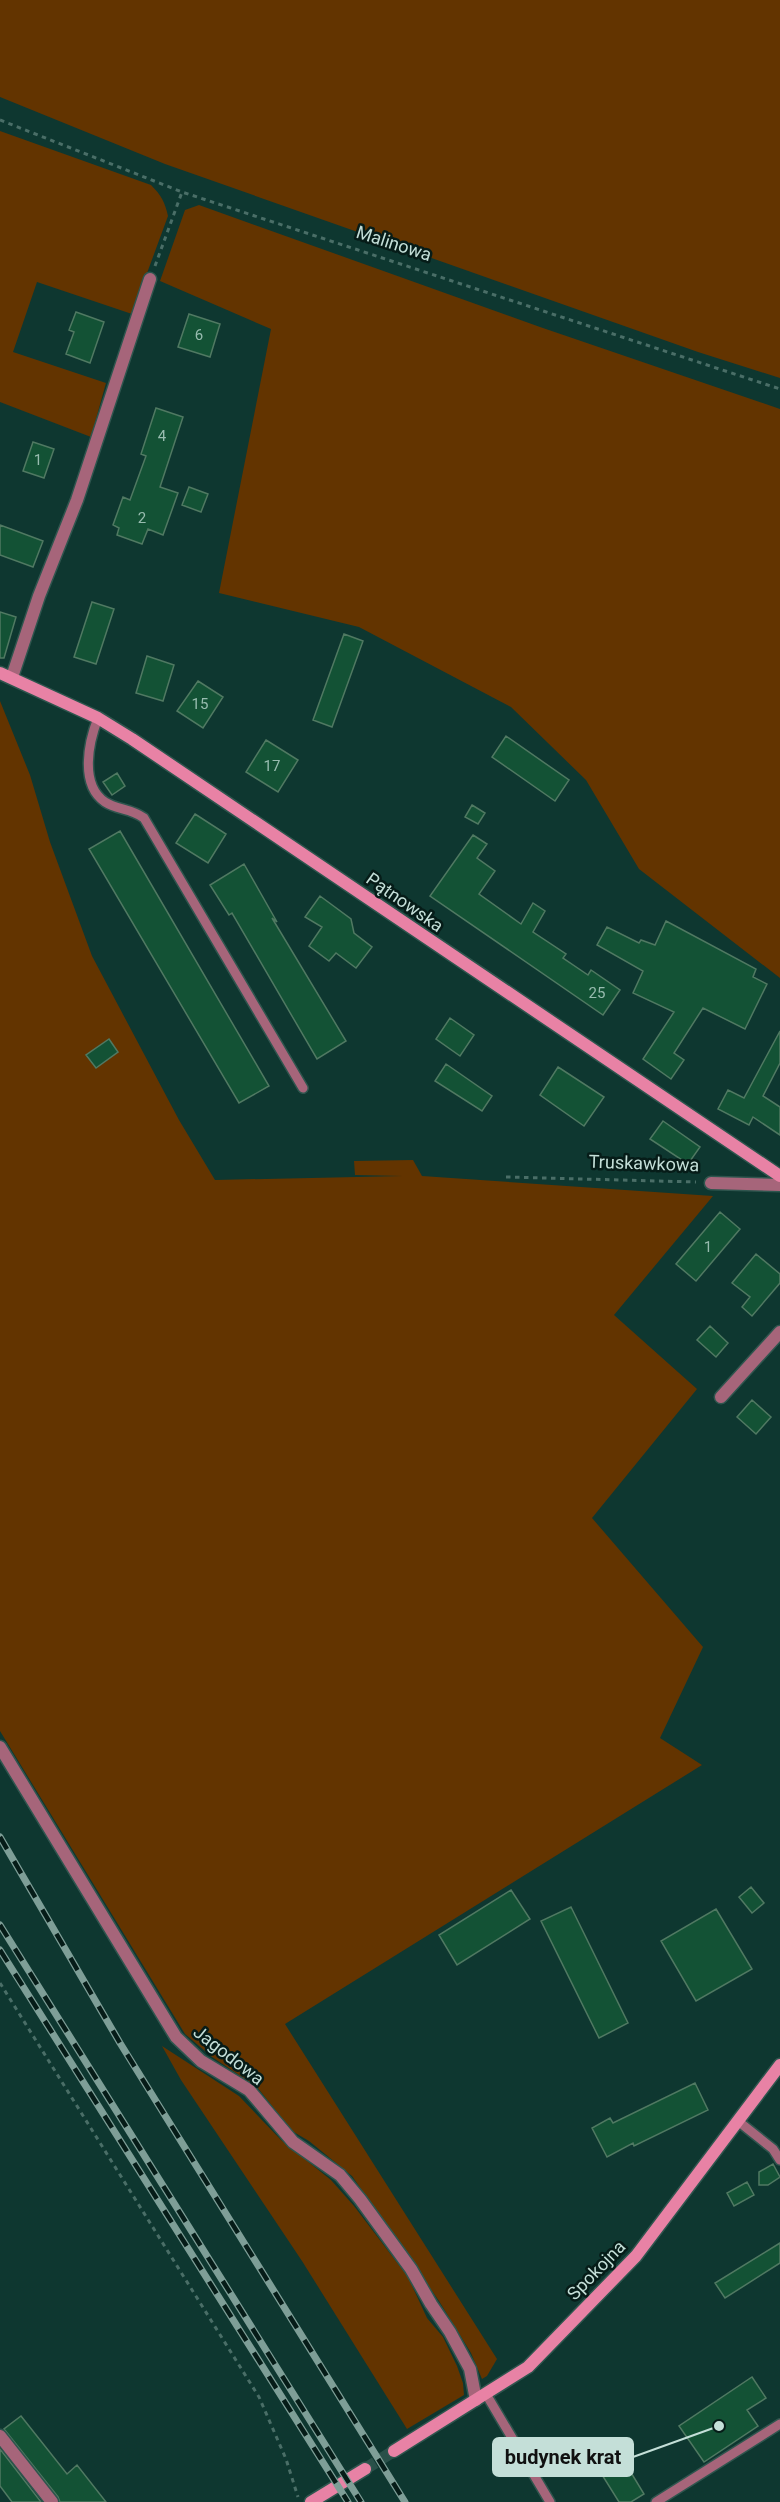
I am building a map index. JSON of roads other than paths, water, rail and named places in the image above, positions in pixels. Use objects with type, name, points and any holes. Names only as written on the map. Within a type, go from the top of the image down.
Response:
[{"type":"street","points":[[6,675],[77,500],[150,279]]},
{"type":"street","name":"Pątnowska","points":[[6,675],[98,718],[316,862],[780,1176]]},
{"type":"street","name":"Truskawkowa","points":[[711,1183],[780,1185]]},
{"type":"street","points":[[721,1397],[780,1332]]},
{"type":"street","name":"Jagodowa","points":[[0,1747],[176,2037],[201,2061],[249,2090],[293,2142],[340,2175],[411,2269],[450,2332],[470,2369],[481,2397]]},
{"type":"street","name":"Spokojna","points":[[394,2451],[528,2367],[636,2256],[780,2065]]},
{"type":"street","points":[[0,2436],[52,2502]]},
{"type":"street","points":[[311,2502],[366,2469]]},
{"type":"lane","points":[[98,718],[89,746],[89,775],[93,785],[104,802],[134,810],[144,818],[303,1088]]},
{"type":"lane","points":[[738,2121],[773,2149],[780,2160]]},
{"type":"lane","points":[[481,2397],[550,2502]]},
{"type":"lane","points":[[656,2502],[780,2424]]},
{"type":"tunnel","points":[[365,2469],[394,2451]]},
{"type":"railway","points":[[0,1837],[120,2043],[405,2502]]},
{"type":"railway","points":[[0,1925],[361,2502]]},
{"type":"railway","points":[[0,1950],[348,2502]]},
{"type":"place","name":"budynek krat","points":[[719,2426]]}]
